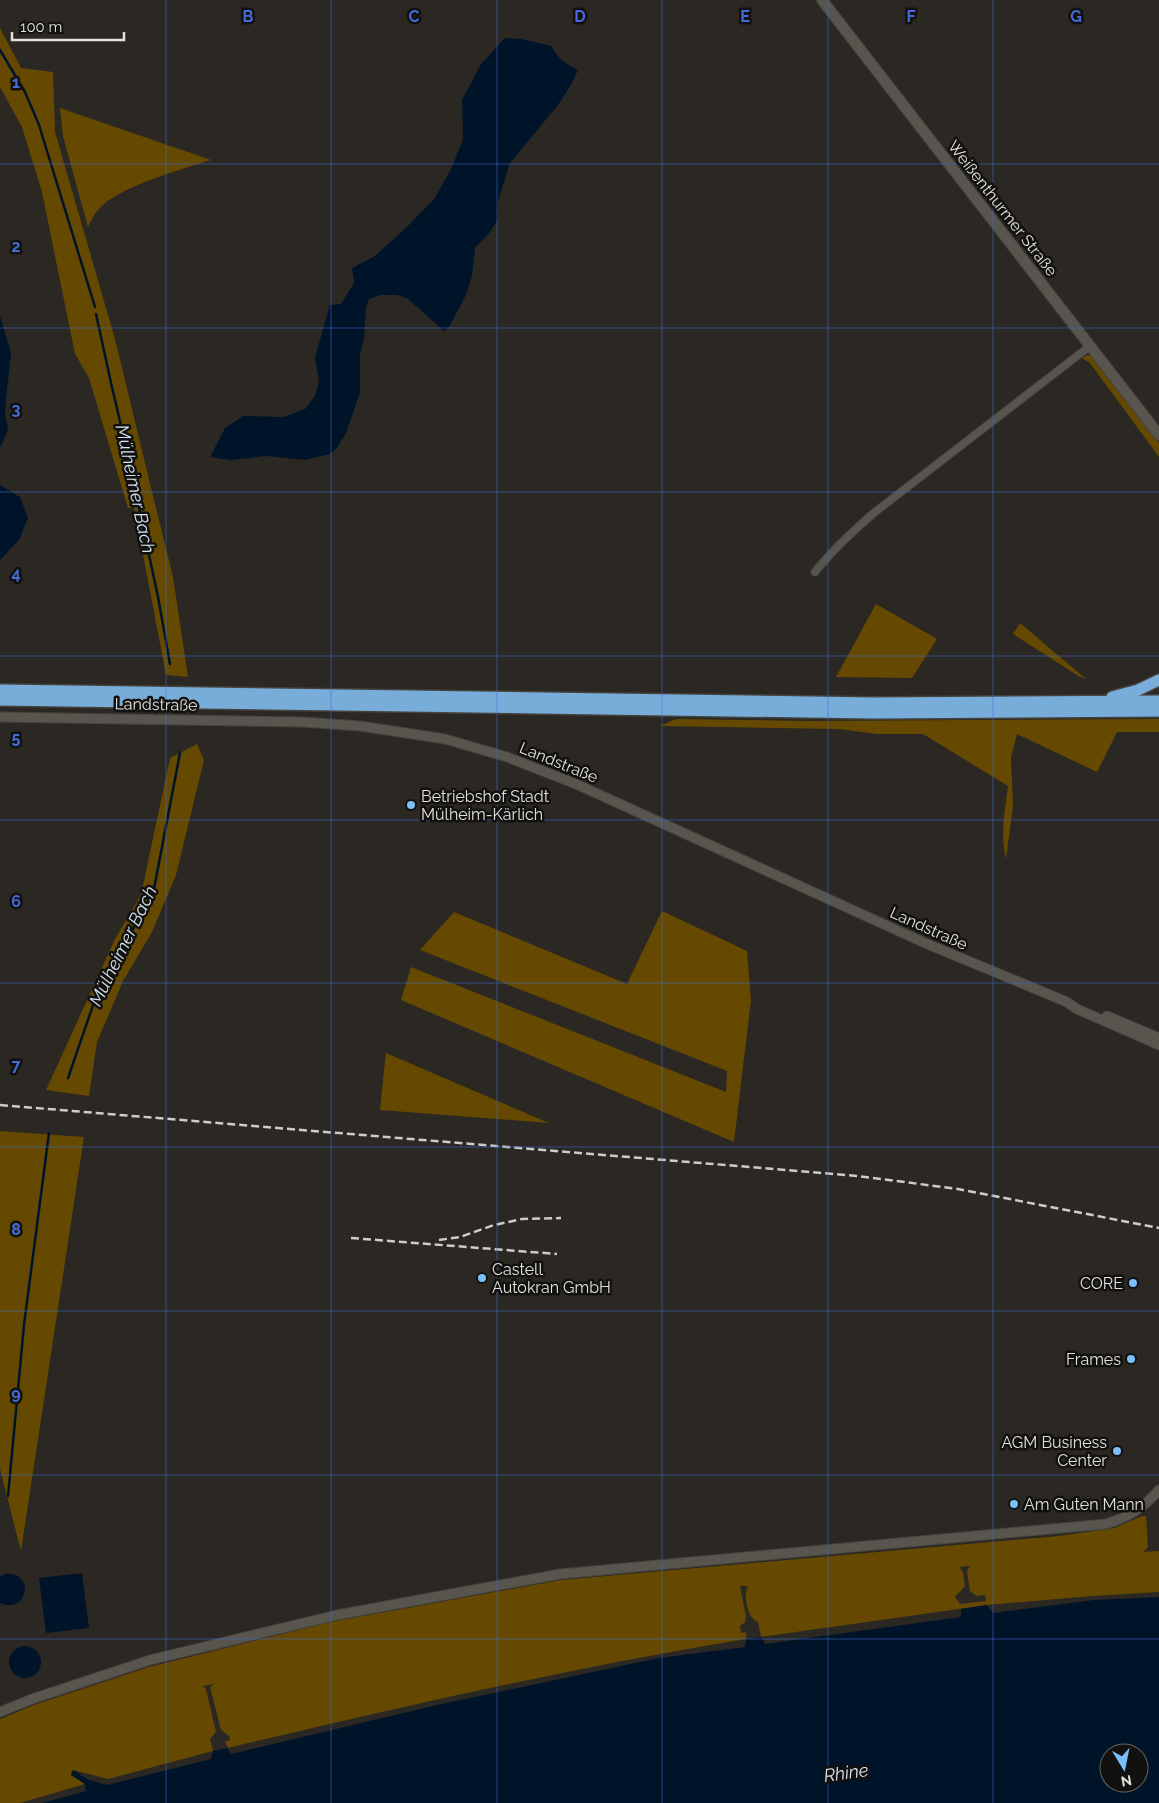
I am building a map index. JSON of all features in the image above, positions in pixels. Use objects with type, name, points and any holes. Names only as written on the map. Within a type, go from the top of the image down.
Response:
[{"type":"highway","points":[[1087,702],[1128,693],[1159,680]]},
{"type":"highway","points":[[0,690],[767,701],[986,703],[1159,701]]},
{"type":"highway","points":[[0,700],[882,713],[1159,711]]},
{"type":"main road","name":"Weißenthurmer Straße","points":[[822,0],[1159,435]]},
{"type":"street","points":[[815,572],[826,557],[849,534],[1090,346]]},
{"type":"street","name":"Landstraße","points":[[0,717],[197,719],[332,723],[409,732],[451,741],[507,757],[584,787],[925,943],[1067,1002]]},
{"type":"street","points":[[1067,1002],[1084,1006],[1159,1038]]},
{"type":"street","points":[[1067,1002],[1077,1009],[1159,1045]]},
{"type":"street","points":[[0,1712],[32,1699],[150,1660],[337,1615],[560,1574],[1106,1524],[1138,1511],[1159,1490]]},
{"type":"shaded area","points":[[0,28],[21,68],[53,72],[55,132],[115,339],[173,577],[188,677],[166,675],[134,507],[128,508],[89,378],[75,354],[42,192],[22,127],[0,87]]},
{"type":"shaded area","points":[[60,108],[211,160],[134,186],[107,202],[98,210],[88,227],[63,136]]},
{"type":"shaded area","points":[[1087,355],[1093,356],[1159,443],[1159,457],[1090,363],[1082,358]]},
{"type":"shaded area","points":[[876,604],[937,639],[912,678],[836,677]]},
{"type":"shaded area","points":[[1020,623],[1086,679],[1013,634]]},
{"type":"shaded area","points":[[676,719],[809,721],[1159,719],[1159,732],[1117,732],[1097,772],[1017,734],[1011,758],[1013,806],[1006,859],[1003,832],[1008,786],[923,734],[877,734],[839,729],[660,726]]},
{"type":"shaded area","points":[[197,744],[204,760],[176,875],[152,932],[123,981],[97,1042],[89,1096],[46,1090],[115,939],[141,895],[170,758]]},
{"type":"shaded area","points":[[662,911],[747,951],[751,1000],[734,1142],[401,1000],[411,967],[726,1092],[727,1071],[420,950],[454,912],[627,984]]},
{"type":"shaded area","points":[[386,1053],[549,1123],[380,1110]]},
{"type":"shaded area","points":[[0,1131],[84,1137],[21,1551],[0,1469]]},
{"type":"shaded area","points":[[1146,1516],[1148,1547],[1143,1552],[1159,1551],[1159,1592],[987,1605],[761,1637],[758,1622],[751,1616],[747,1606],[746,1595],[748,1586],[740,1586],[746,1616],[745,1622],[740,1626],[741,1633],[746,1632],[746,1639],[615,1662],[486,1689],[228,1748],[225,1742],[230,1740],[229,1736],[221,1730],[210,1687],[214,1684],[203,1686],[206,1689],[216,1732],[210,1739],[213,1751],[108,1779],[73,1770],[71,1775],[85,1784],[20,1803],[0,1803],[0,1719],[34,1705],[149,1667],[330,1622],[561,1580],[1059,1536],[1114,1528]],"holes":[[[970,1566],[967,1571],[970,1591],[977,1596],[985,1595],[986,1601],[960,1604],[955,1597],[965,1586],[963,1572],[959,1567]]]},
{"type":"water","points":[[505,38],[521,39],[552,46],[562,60],[578,70],[558,105],[510,163],[498,201],[497,221],[490,232],[475,248],[472,276],[465,297],[449,327],[444,331],[407,298],[397,295],[380,295],[369,299],[366,308],[364,338],[360,354],[360,393],[346,433],[337,448],[330,454],[305,460],[266,456],[231,460],[210,457],[225,428],[243,416],[284,417],[305,409],[315,396],[319,382],[315,357],[330,305],[341,304],[354,283],[352,268],[375,256],[434,199],[450,171],[463,140],[462,100],[481,64]]},
{"type":"water","points":[[0,316],[11,353],[5,410],[8,430],[0,448]]},
{"type":"water","points":[[0,485],[20,497],[28,518],[19,540],[0,560]]},
{"type":"water","points":[[82,1573],[89,1628],[46,1633],[39,1578]]},
{"type":"water","points":[[5,1574],[15,1575],[21,1579],[24,1585],[25,1592],[22,1598],[17,1603],[10,1605],[0,1603],[0,1577]]},
{"type":"water","name":"Rhine","points":[[1159,1597],[1159,1803],[42,1803],[86,1791],[85,1784],[71,1775],[73,1770],[89,1780],[107,1785],[211,1759],[213,1751],[228,1748],[231,1754],[437,1705],[659,1658],[745,1647],[746,1639],[761,1637],[765,1644],[961,1617],[961,1609],[987,1605],[993,1613],[1094,1600]]},
{"type":"water","points":[[25,1646],[31,1647],[36,1651],[40,1656],[40,1668],[36,1673],[31,1677],[25,1678],[19,1677],[14,1673],[10,1668],[9,1662],[10,1656],[14,1651],[19,1647]]},
{"type":"waterway","name":"Mülheimer Bach","points":[[0,50],[25,92],[39,125],[95,307]]},
{"type":"waterway","name":"Mülheimer Bach","points":[[96,314],[138,498],[170,664]]},
{"type":"waterway","name":"Mülheimer Bach","points":[[68,1078],[99,988],[153,894],[180,753]]},
{"type":"waterway","name":"Mülheimer Bach","points":[[8,1496],[24,1325],[49,1133]]},
{"type":"railway","points":[[0,1105],[858,1176],[958,1189],[1159,1228]]},
{"type":"railway","points":[[439,1240],[460,1237],[494,1225],[522,1219],[561,1218]]},
{"type":"railway","points":[[351,1238],[557,1254]]},
{"type":"place","name":"Betriebshof Stadt Mülheim-Kärlich","points":[[411,805]]},
{"type":"place","name":"Castell Autokran GmbH","points":[[482,1278]]},
{"type":"place","name":"CORE","points":[[1133,1283]]},
{"type":"place","name":"Frames","points":[[1131,1359]]},
{"type":"place","name":"AGM Business Center","points":[[1117,1451]]},
{"type":"place","name":"Am Guten Mann","points":[[1014,1504]]}]
